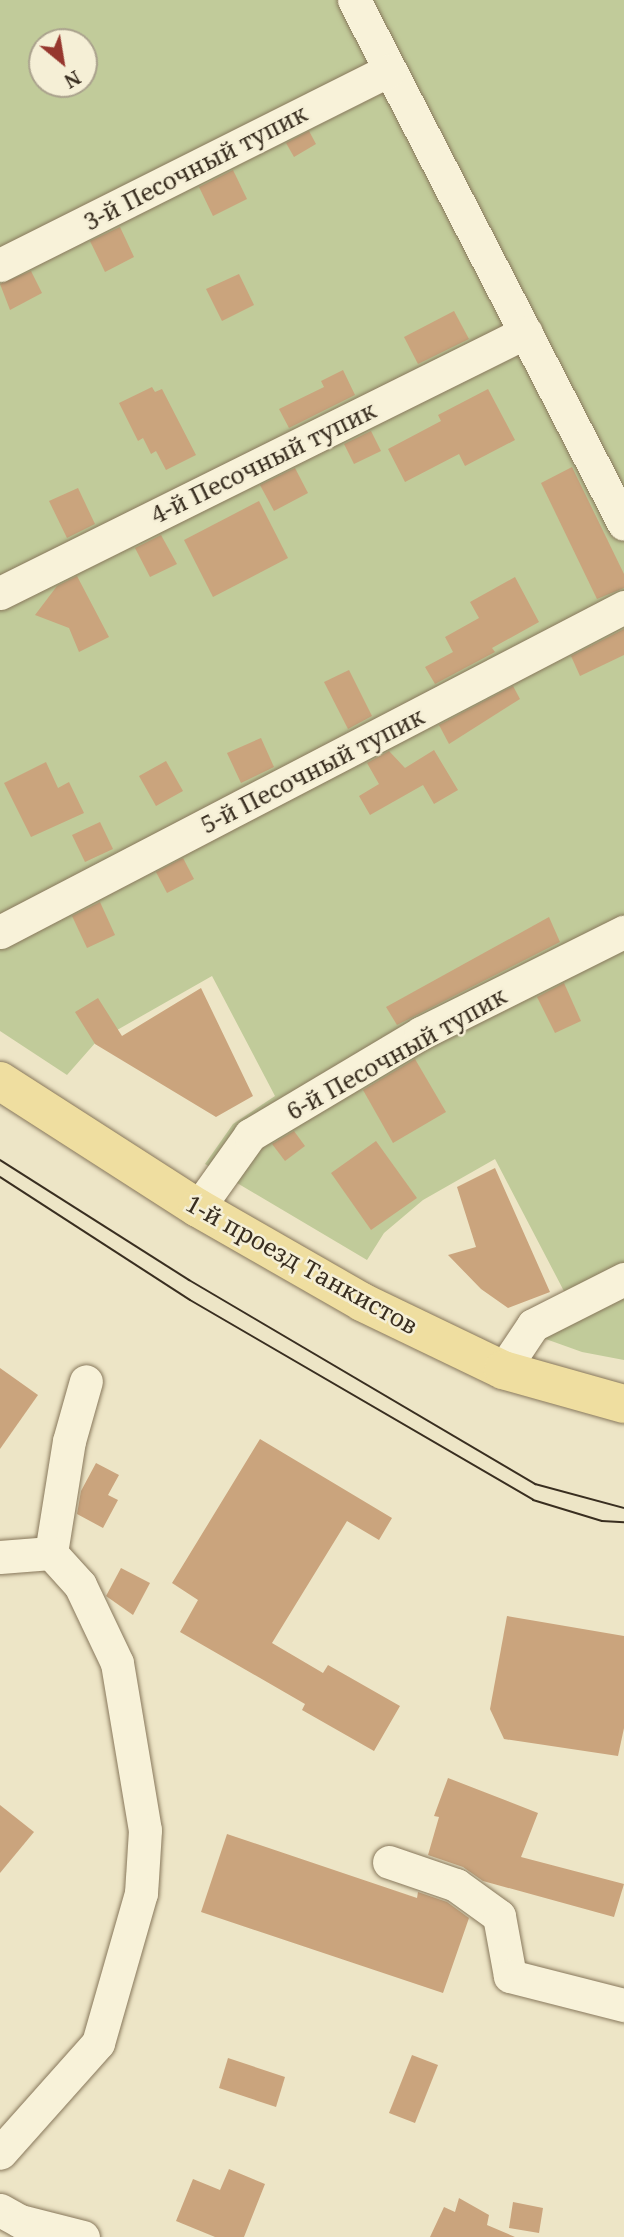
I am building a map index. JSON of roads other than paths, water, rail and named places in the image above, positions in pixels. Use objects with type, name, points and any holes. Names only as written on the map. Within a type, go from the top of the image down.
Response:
[{"type":"main road","name":"1-й проезд Танкистов","points":[[0,1082],[198,1208],[362,1302],[503,1370],[624,1404]]},
{"type":"street","points":[[354,0],[624,524]]},
{"type":"street","name":"3-й Песочный тупик","points":[[0,265],[389,70]]},
{"type":"street","name":"4-й Песочный тупик","points":[[0,593],[526,332]]},
{"type":"street","name":"5-й Песочный тупик","points":[[0,932],[624,607]]},
{"type":"street","name":"6-й Песочный тупик","points":[[198,1208],[250,1135],[421,1033],[624,932]]},
{"type":"street","points":[[503,1370],[533,1325],[624,1279]]},
{"type":"street","points":[[0,2152],[98,2043],[141,1893],[145,1830],[117,1663],[80,1585],[51,1553],[53,1519],[86,1381]]},
{"type":"street","points":[[0,1557],[51,1553]]},
{"type":"street","points":[[389,1862],[456,1885],[499,1916],[510,1976],[624,2005]]},
{"type":"street","points":[[0,2210],[20,2221],[83,2237]]},
{"type":"tram line","points":[[0,1160],[189,1280],[535,1484],[624,1508]]},
{"type":"tram line","points":[[0,1177],[190,1300],[533,1500],[602,1521],[624,1522]]}]
